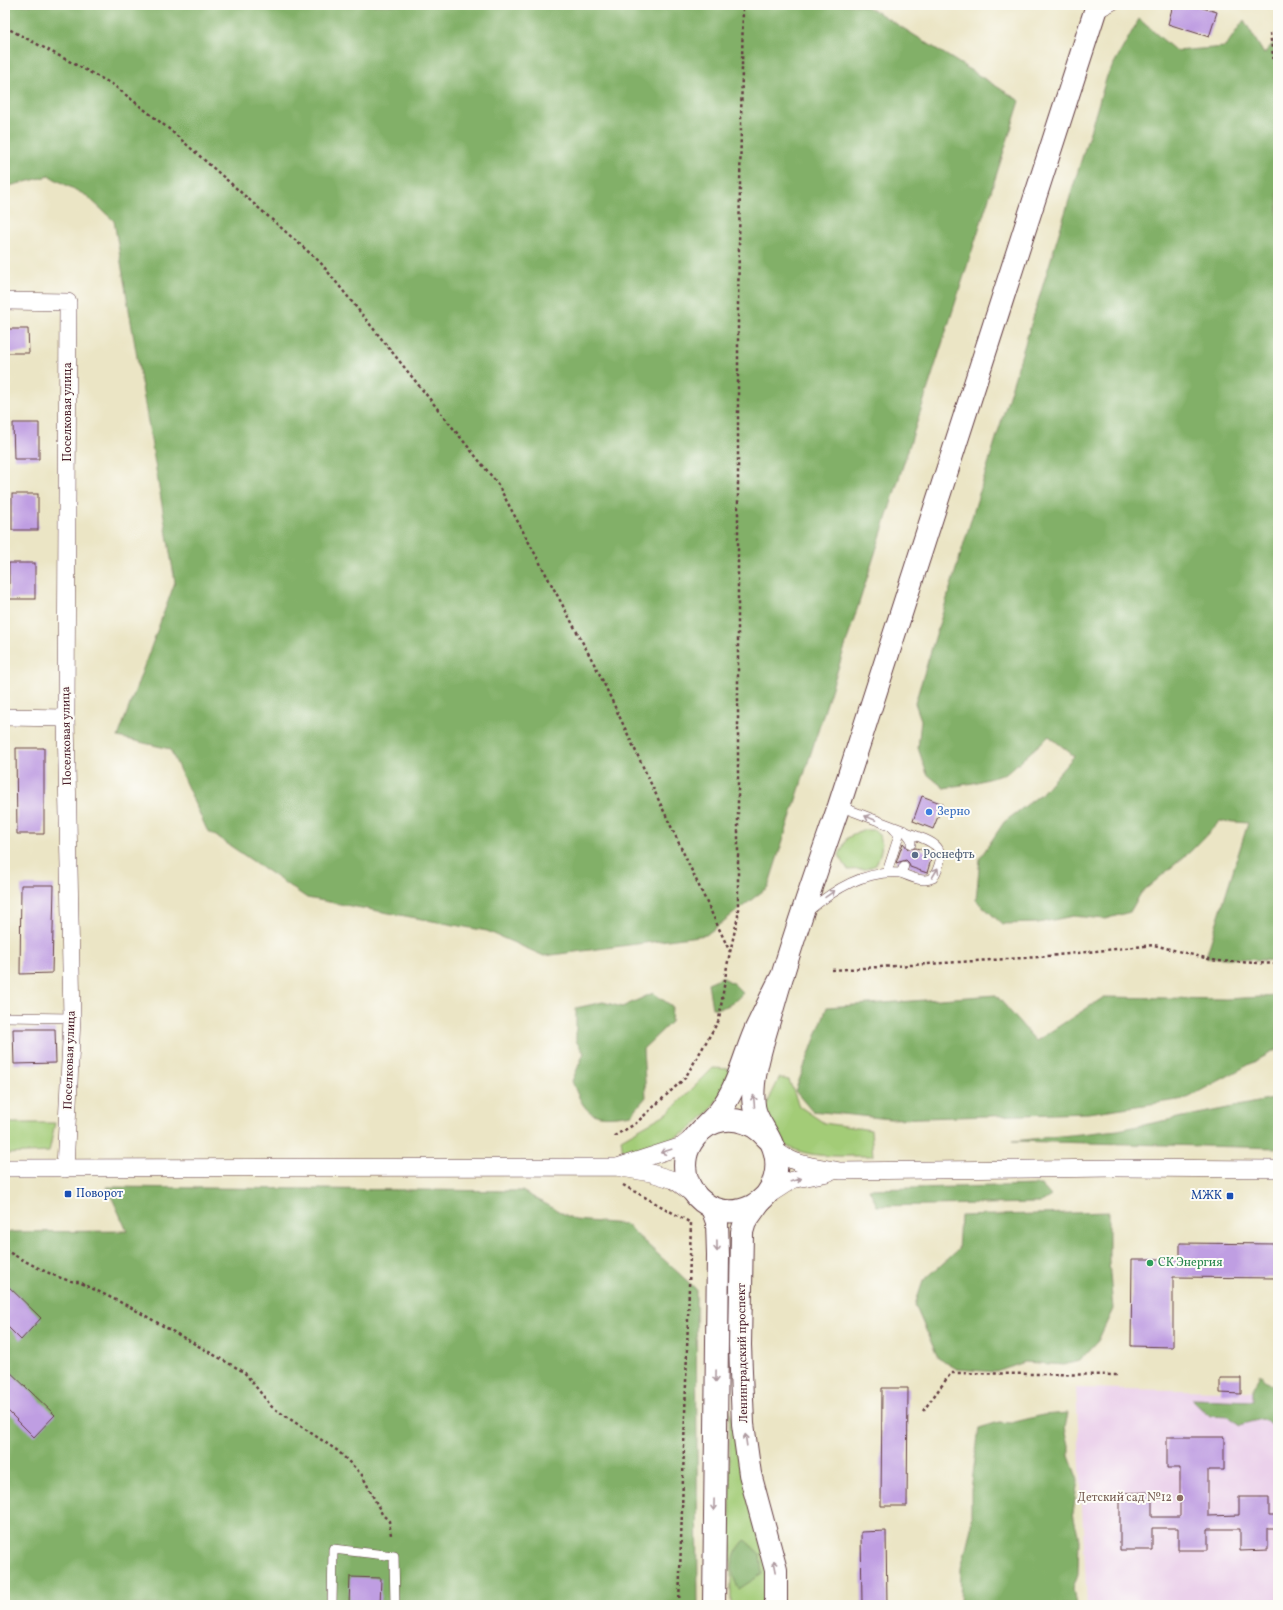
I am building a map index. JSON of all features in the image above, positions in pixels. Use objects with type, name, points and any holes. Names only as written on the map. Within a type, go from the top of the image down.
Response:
[{"type":"main road","points":[[782,974],[755,1032],[732,1092],[718,1113],[699,1132],[689,1145],[685,1161],[689,1186],[705,1203],[727,1211],[742,1210],[762,1199],[771,1189],[775,1176],[777,1162],[774,1149],[756,1115],[753,1104],[756,1071],[782,974],[839,806],[1096,10]]},
{"type":"main road","points":[[699,1132],[718,1121],[731,1120],[744,1122],[761,1131],[774,1149]]},
{"type":"main road","name":"Ленинградский проспект","points":[[762,1199],[745,1222],[742,1232],[741,1387],[743,1424],[750,1474],[776,1570],[776,1605]]},
{"type":"main road","name":"Ленинградский проспект","points":[[705,1203],[717,1222],[718,1255],[714,1605]]},
{"type":"street","name":"Поселковая улица","points":[[5,301],[68,302],[66,718],[72,1018],[65,1169]]},
{"type":"street","points":[[5,717],[66,718]]},
{"type":"street","points":[[616,1174],[682,1146],[699,1132]]},
{"type":"street","points":[[774,1149],[785,1158],[798,1163],[840,1171]]},
{"type":"street","points":[[5,1168],[616,1174],[651,1173],[674,1180],[705,1203]]},
{"type":"street","points":[[762,1199],[792,1180],[840,1171],[1116,1168],[1278,1169]]},
{"type":"lane","points":[[1096,10],[1114,5]]},
{"type":"lane","points":[[800,918],[829,894],[844,885],[887,872],[910,873],[923,880],[933,878],[941,859],[939,847],[921,843],[904,831],[839,806]]},
{"type":"lane","points":[[887,872],[898,835],[896,830],[892,827]]},
{"type":"lane","points":[[904,831],[911,839],[911,844]]},
{"type":"lane","points":[[5,1017],[72,1018]]},
{"type":"lane","points":[[332,1605],[333,1549],[394,1556],[395,1605]]},
{"type":"path","points":[[614,1136],[634,1124],[685,1078],[719,1020],[730,952],[738,916],[738,306],[743,5]]},
{"type":"path","points":[[5,27],[112,84],[169,129],[320,262],[497,483],[599,673],[730,952]]},
{"type":"path","points":[[1270,33],[1278,92]]},
{"type":"path","points":[[832,970],[1039,957],[1154,945],[1217,961],[1278,964]]},
{"type":"path","points":[[616,1174],[692,1223],[679,1605]]},
{"type":"path","points":[[5,1250],[38,1268],[72,1283],[79,1282],[130,1307],[244,1372],[272,1407],[338,1451],[362,1475],[382,1514],[389,1521],[392,1535]]},
{"type":"path","points":[[923,1411],[951,1373],[1119,1375]]},
{"type":"shaded area","name":"Детский сад №12","points":[[1076,1388],[1278,1392],[1278,1605],[1087,1605]]},
{"type":"green space","points":[[5,5],[860,5],[874,10],[1020,101],[768,887],[706,935],[544,956],[487,931],[307,898],[207,830],[170,749],[118,737],[175,582],[114,221],[87,196],[49,176],[5,187]]},
{"type":"green space","points":[[1139,19],[1176,51],[1225,47],[1244,20],[1264,54],[1278,37],[1278,961],[1206,957],[1248,823],[1220,821],[1191,851],[1141,893],[1130,912],[1105,919],[1073,916],[1038,923],[1002,924],[976,900],[980,858],[1004,822],[1041,794],[1074,756],[1049,736],[1006,774],[973,783],[944,788],[927,774],[918,748],[921,720],[915,703],[1107,76]]},
{"type":"green space","points":[[862,830],[875,830],[878,834],[882,847],[880,856],[876,865],[866,869],[848,870],[839,855],[847,838]]},
{"type":"green space","points":[[722,977],[734,984],[743,993],[736,1000],[725,1007],[712,1008],[708,983]]},
{"type":"green space","points":[[653,993],[672,1006],[671,1022],[643,1049],[646,1097],[632,1114],[608,1117],[593,1114],[582,1103],[572,1081],[584,1053],[576,1041],[576,1008],[603,1002],[622,1007]]},
{"type":"green space","points":[[996,995],[1036,1041],[1104,997],[1226,999],[1278,996],[1278,1049],[1185,1099],[1088,1113],[890,1119],[812,1111],[795,1091],[827,1007]]},
{"type":"green space","points":[[713,1068],[730,1069],[723,1091],[709,1112],[686,1132],[654,1148],[623,1153],[621,1139],[669,1112]]},
{"type":"green space","points":[[779,1078],[789,1080],[799,1106],[824,1123],[871,1130],[873,1156],[840,1156],[806,1153],[792,1148],[779,1140],[771,1127],[767,1105]]},
{"type":"green space","points":[[1278,1098],[1278,1148],[1013,1141],[1118,1130]]},
{"type":"green space","points":[[5,1123],[55,1123],[49,1152],[5,1154]]},
{"type":"green space","points":[[1041,1185],[1051,1196],[1040,1203],[877,1206],[869,1189]]},
{"type":"green space","points":[[107,1187],[522,1191],[575,1220],[625,1224],[696,1289],[698,1605],[5,1605],[5,1232],[127,1231]]},
{"type":"green space","points":[[1109,1212],[1109,1262],[1113,1309],[1098,1341],[1079,1361],[1064,1365],[1025,1362],[996,1372],[957,1369],[938,1358],[915,1305],[923,1281],[958,1250],[960,1216]]},
{"type":"green space","points":[[1260,1375],[1278,1391],[1278,1427],[1262,1419],[1240,1425],[1228,1417],[1210,1416],[1192,1399],[1253,1401],[1253,1387]]},
{"type":"green space","points":[[729,1407],[768,1565],[768,1605],[731,1605]]},
{"type":"green space","points":[[1068,1413],[1065,1428],[1069,1445],[1069,1456],[1078,1480],[1073,1513],[1079,1540],[1078,1574],[1073,1588],[1076,1605],[960,1605],[961,1568],[971,1528],[971,1490],[979,1428],[999,1422],[1011,1423],[1043,1415]]},
{"type":"green space","points":[[745,1540],[760,1554],[762,1574],[739,1589],[732,1570],[734,1557]]},
{"type":"building","points":[[1173,5],[1192,5],[1217,12],[1209,37],[1168,24]]},
{"type":"building","points":[[5,329],[28,329],[29,353],[5,353]]},
{"type":"building","points":[[13,423],[39,423],[39,459],[14,459]]},
{"type":"building","points":[[12,494],[38,494],[38,530],[12,530]]},
{"type":"building","points":[[9,563],[35,563],[35,599],[9,599]]},
{"type":"building","points":[[16,748],[44,748],[44,834],[17,834]]},
{"type":"building","points":[[922,796],[943,804],[933,829],[913,821]]},
{"type":"building","points":[[903,843],[908,849],[916,848],[933,853],[927,873],[910,867],[906,860],[896,863]]},
{"type":"building","points":[[21,885],[54,885],[52,973],[20,974]]},
{"type":"building","points":[[13,1029],[55,1029],[56,1063],[14,1064]]},
{"type":"building","points":[[1180,1243],[1278,1244],[1278,1278],[1173,1277],[1173,1347],[1131,1346],[1132,1259],[1180,1259]]},
{"type":"building","points":[[5,1283],[41,1318],[21,1340],[5,1324]]},
{"type":"building","points":[[5,1367],[55,1415],[34,1437],[5,1408]]},
{"type":"building","points":[[1220,1378],[1241,1378],[1241,1394],[1220,1393]]},
{"type":"building","points":[[882,1388],[908,1388],[907,1506],[881,1506]]},
{"type":"building","points":[[1167,1437],[1224,1437],[1224,1470],[1208,1470],[1208,1516],[1239,1515],[1239,1497],[1269,1497],[1269,1515],[1278,1515],[1278,1528],[1268,1528],[1268,1550],[1240,1551],[1240,1529],[1208,1529],[1208,1550],[1178,1550],[1178,1528],[1152,1528],[1152,1550],[1120,1550],[1120,1493],[1152,1492],[1152,1517],[1180,1517],[1180,1468],[1167,1468]]},
{"type":"building","points":[[886,1531],[887,1605],[862,1605],[861,1532]]},
{"type":"building","points":[[350,1577],[381,1578],[380,1605],[349,1605]]},
{"type":"place","name":"Зерно","points":[[929,812]]},
{"type":"place","name":"Роснефть","points":[[915,855]]},
{"type":"place","name":"Поворот","points":[[68,1194]]},
{"type":"place","name":"МЖК","points":[[1230,1196]]},
{"type":"place","name":"СК Энергия","points":[[1150,1263]]},
{"type":"place","name":"Детский сад №12","points":[[1180,1498]]}]
